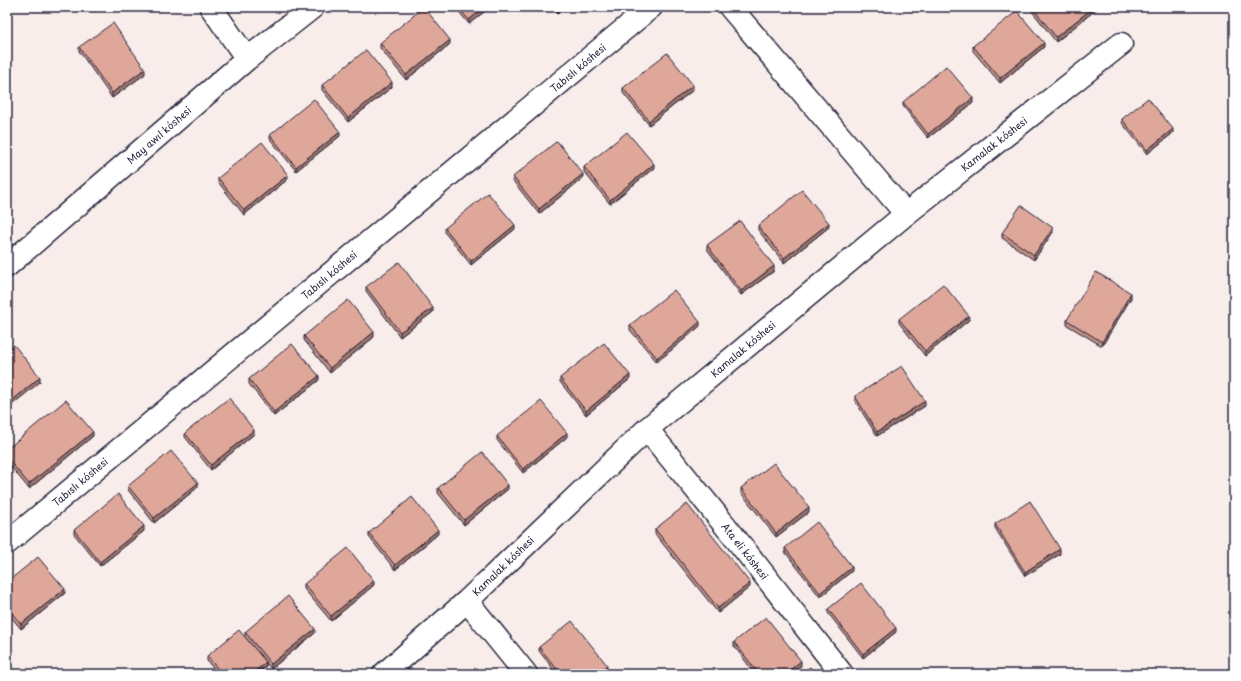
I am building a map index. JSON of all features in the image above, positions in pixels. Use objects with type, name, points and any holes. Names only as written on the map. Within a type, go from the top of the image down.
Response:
[{"type":"street","points":[[211,7],[247,59]]},
{"type":"street","name":"May awıl kóshesi","points":[[7,266],[247,59],[313,7]]},
{"type":"street","name":"Tabıslı kóshesi","points":[[7,543],[651,7]]},
{"type":"street","points":[[730,7],[906,214]]},
{"type":"street","name":"Kamalak kóshesi","points":[[384,674],[467,601],[647,429],[906,214],[1120,44]]},
{"type":"street","name":"Ata eli kóshesi","points":[[647,429],[842,674]]},
{"type":"street","points":[[467,601],[526,674]]},
{"type":"building","points":[[424,7],[450,40],[406,75],[380,43]]},
{"type":"building","points":[[458,7],[484,7],[469,20]]},
{"type":"building","points":[[1032,7],[1094,7],[1056,37]]},
{"type":"building","points":[[1017,11],[1044,43],[1000,78],[973,46]]},
{"type":"building","points":[[113,23],[145,69],[112,93],[79,47]]},
{"type":"building","points":[[366,50],[392,82],[348,118],[322,85]]},
{"type":"building","points":[[667,53],[693,85],[649,121],[623,88]]},
{"type":"building","points":[[946,66],[973,98],[928,134],[903,102]]},
{"type":"building","points":[[1148,98],[1173,129],[1147,150],[1122,119]]},
{"type":"building","points":[[314,99],[340,132],[296,167],[270,135]]},
{"type":"building","points":[[627,132],[654,164],[610,200],[584,167]]},
{"type":"building","points":[[557,141],[583,174],[539,209],[513,177]]},
{"type":"building","points":[[262,142],[288,175],[244,210],[218,178]]},
{"type":"building","points":[[802,190],[829,223],[784,258],[758,226]]},
{"type":"building","points":[[488,193],[515,225],[471,261],[445,228]]},
{"type":"building","points":[[1021,205],[1053,228],[1034,255],[1002,233]]},
{"type":"building","points":[[740,221],[774,266],[741,291],[707,245]]},
{"type":"building","points":[[399,262],[433,308],[400,332],[366,287]]},
{"type":"building","points":[[1096,272],[1131,293],[1102,342],[1067,320]]},
{"type":"building","points":[[943,284],[969,316],[925,351],[899,319]]},
{"type":"building","points":[[674,290],[700,322],[657,358],[630,325]]},
{"type":"building","points":[[348,300],[374,332],[330,368],[304,336]]},
{"type":"building","points":[[604,343],[630,375],[586,411],[560,378]]},
{"type":"building","points":[[292,344],[319,376],[274,412],[249,379]]},
{"type":"building","points":[[14,345],[40,377],[7,405],[7,351]]},
{"type":"building","points":[[902,366],[925,401],[877,432],[855,396]]},
{"type":"building","points":[[229,398],[254,430],[211,465],[185,433]]},
{"type":"building","points":[[66,400],[93,432],[29,484],[7,458],[7,449]]},
{"type":"building","points":[[541,401],[567,433],[523,469],[497,436]]},
{"type":"building","points":[[171,451],[198,483],[154,518],[128,486]]},
{"type":"building","points":[[482,452],[508,485],[464,520],[438,488]]},
{"type":"building","points":[[774,463],[809,507],[776,533],[741,488]]},
{"type":"building","points":[[118,494],[144,526],[100,562],[74,530]]},
{"type":"building","points":[[412,497],[438,530],[395,565],[369,533]]},
{"type":"building","points":[[1030,501],[1060,549],[1025,572],[995,524]]},
{"type":"building","points":[[687,504],[750,583],[718,608],[655,529]]},
{"type":"building","points":[[817,522],[852,567],[820,593],[785,548]]},
{"type":"building","points":[[348,548],[374,581],[331,616],[304,584]]},
{"type":"building","points":[[38,557],[65,589],[21,624],[7,607],[7,582]]},
{"type":"building","points":[[861,583],[896,628],[863,654],[828,609]]},
{"type":"building","points":[[288,596],[315,629],[271,664],[245,632]]},
{"type":"building","points":[[766,617],[801,661],[785,674],[759,674],[734,642]]},
{"type":"building","points":[[572,621],[607,665],[596,674],[561,674],[539,647]]},
{"type":"building","points":[[239,630],[266,662],[252,674],[222,674],[207,656]]},
{"type":"building","points":[[810,667],[816,674],[801,674]]}]
